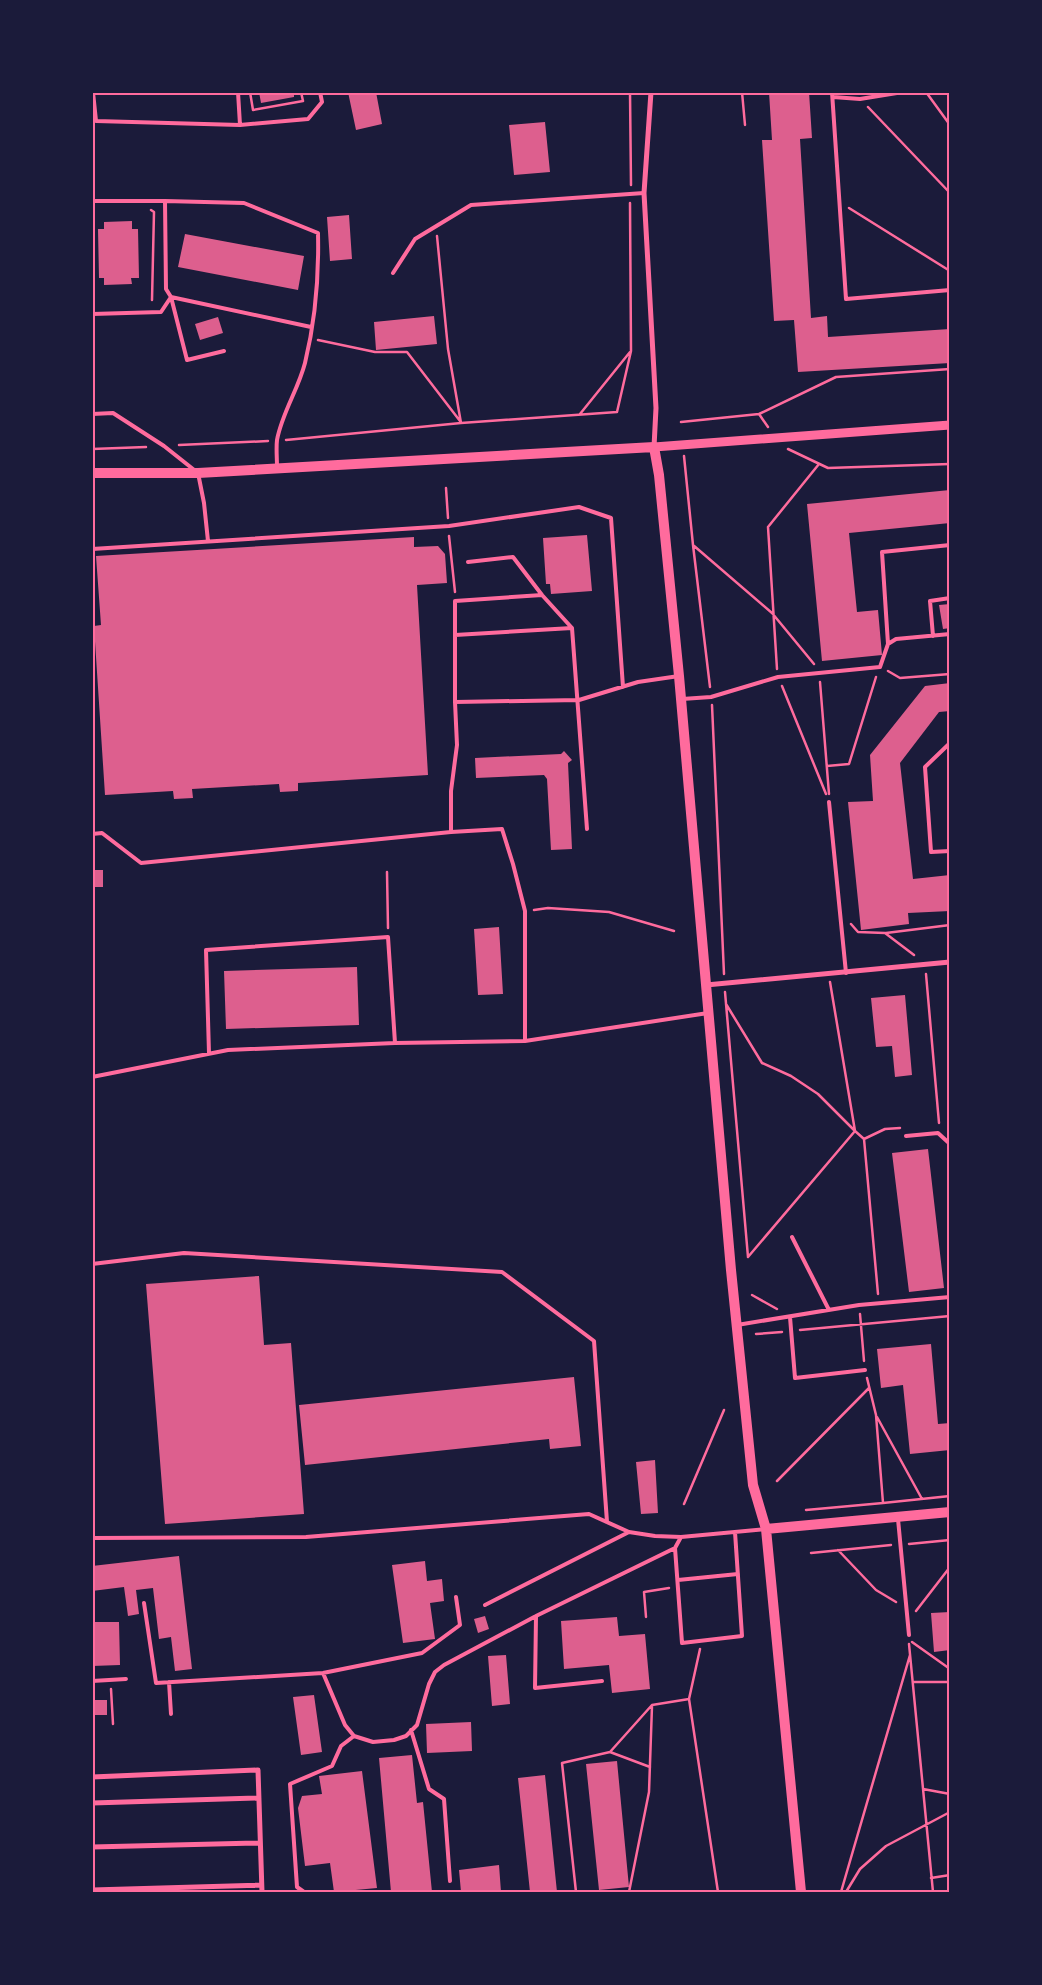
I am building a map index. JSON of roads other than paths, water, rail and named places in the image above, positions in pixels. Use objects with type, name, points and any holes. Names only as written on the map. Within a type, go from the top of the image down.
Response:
[{"type":"main road","points":[[92,473],[198,473],[654,446],[659,475],[679,676],[731,1270],[752,1481],[766,1529],[801,1892]]},
{"type":"main road","points":[[766,1529],[950,1512]]},
{"type":"street","points":[[653,94],[644,193],[656,408],[654,446],[950,425]]},
{"type":"street","points":[[706,985],[950,962]]},
{"type":"street","points":[[92,1776],[258,1770],[262,1892]]},
{"type":"street","points":[[92,1803],[259,1798]]},
{"type":"street","points":[[92,1847],[260,1842]]},
{"type":"street","points":[[92,1890],[261,1885]]},
{"type":"lane","points":[[93,92],[96,121],[240,125],[308,119],[322,102],[320,92]]},
{"type":"lane","points":[[238,92],[240,125]]},
{"type":"lane","points":[[902,92],[860,99],[833,95],[838,201],[846,299],[950,290]]},
{"type":"lane","points":[[392,273],[414,239],[471,205],[644,193]]},
{"type":"lane","points":[[92,201],[244,203],[318,233],[318,264],[312,327],[304,365],[282,419],[277,441],[277,469]]},
{"type":"lane","points":[[165,201],[166,289],[171,297],[187,360],[224,351]]},
{"type":"lane","points":[[92,314],[161,312],[171,297]]},
{"type":"lane","points":[[171,297],[312,327]]},
{"type":"lane","points":[[92,414],[113,413],[164,446],[198,473],[204,503],[208,541]]},
{"type":"lane","points":[[92,549],[448,526],[579,507],[611,518],[623,687]]},
{"type":"lane","points":[[680,699],[712,697],[778,677],[820,671],[880,667],[888,644],[882,552],[950,545]]},
{"type":"lane","points":[[468,562],[514,558],[542,595],[572,628],[588,829]]},
{"type":"lane","points":[[451,832],[451,791],[457,745],[455,601],[542,595]]},
{"type":"lane","points":[[933,636],[930,601],[950,598]]},
{"type":"lane","points":[[455,634],[572,628]]},
{"type":"lane","points":[[888,644],[896,639],[950,634]]},
{"type":"lane","points":[[455,702],[579,700],[638,682],[679,676]]},
{"type":"lane","points":[[950,743],[925,767],[931,852],[950,851]]},
{"type":"lane","points":[[829,802],[846,973]]},
{"type":"lane","points":[[92,834],[102,833],[141,863],[451,832],[502,829],[514,864],[525,911],[525,1041]]},
{"type":"lane","points":[[209,1053],[206,950],[388,937],[395,1043]]},
{"type":"lane","points":[[92,1077],[228,1050],[395,1043],[525,1041],[708,1012]]},
{"type":"lane","points":[[906,1136],[938,1133],[950,1144]]},
{"type":"lane","points":[[792,1238],[829,1310]]},
{"type":"lane","points":[[92,1264],[184,1253],[502,1272],[594,1341],[608,1522]]},
{"type":"lane","points":[[737,1325],[755,1320],[790,1317],[859,1305],[950,1297]]},
{"type":"lane","points":[[790,1317],[794,1378],[865,1370]]},
{"type":"lane","points":[[92,1538],[306,1537],[589,1514],[629,1532],[681,1537],[766,1529]]},
{"type":"lane","points":[[897,1516],[909,1635]]},
{"type":"lane","points":[[485,1605],[629,1532]]},
{"type":"lane","points":[[681,1537],[675,1548],[682,1643],[742,1636],[735,1532]]},
{"type":"lane","points":[[323,1673],[345,1725],[354,1736],[373,1742],[394,1740],[406,1736],[417,1725],[434,1672],[444,1665],[536,1616],[675,1548]]},
{"type":"lane","points":[[678,1580],[738,1574]]},
{"type":"lane","points":[[144,1603],[156,1683],[323,1673],[422,1653],[460,1625],[456,1597]]},
{"type":"lane","points":[[536,1616],[535,1688],[602,1682]]},
{"type":"lane","points":[[92,1681],[126,1679]]},
{"type":"lane","points":[[169,1682],[171,1714]]},
{"type":"lane","points":[[411,1730],[429,1789],[444,1799],[450,1881]]},
{"type":"lane","points":[[304,1892],[297,1887],[290,1784],[332,1766],[341,1746],[354,1736]]}]
